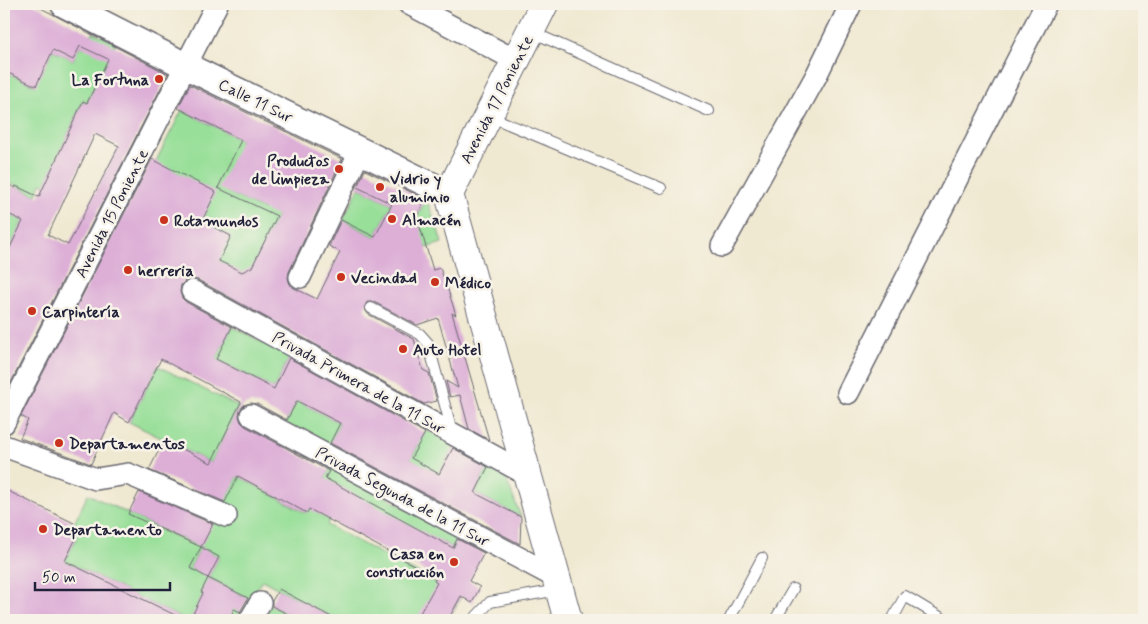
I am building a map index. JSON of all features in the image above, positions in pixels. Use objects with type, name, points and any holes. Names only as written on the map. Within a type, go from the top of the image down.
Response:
[{"type":"main road","name":"Avenida 17 Poniente","points":[[449,194],[544,4]]},
{"type":"main road","points":[[449,194],[568,620]]},
{"type":"street","name":"Calle 11 Sur","points":[[64,4],[186,66],[449,194]]},
{"type":"street","name":"Avenida 15 Poniente","points":[[4,423],[217,4]]},
{"type":"street","points":[[408,4],[515,60]]},
{"type":"street","points":[[722,246],[816,76],[851,4]]},
{"type":"street","points":[[848,393],[1046,4]]},
{"type":"street","points":[[300,278],[360,151]]},
{"type":"street","name":"Privada Primera de la 11 Sur","points":[[192,291],[526,474]]},
{"type":"street","name":"Privada Segunda de la 11 Sur","points":[[251,415],[557,584]]},
{"type":"street","points":[[4,446],[96,479],[128,474],[226,516]]},
{"type":"lane","points":[[530,32],[710,111]]},
{"type":"lane","points":[[488,115],[660,188]]},
{"type":"lane","points":[[371,308],[420,334],[428,343],[453,433]]},
{"type":"lane","points":[[729,620],[762,558]]},
{"type":"lane","points":[[473,620],[490,602],[557,584]]},
{"type":"lane","points":[[775,620],[793,589]]},
{"type":"lane","points":[[892,620],[905,596],[945,620]]},
{"type":"green space","points":[[93,32],[116,43],[87,103],[83,101],[45,185],[41,183],[36,195],[4,180],[4,71],[35,86],[53,50],[73,60],[80,46],[85,48]]},
{"type":"green space","points":[[182,110],[241,140],[229,193],[264,210],[278,181],[291,188],[233,307],[216,298],[232,268],[219,261],[202,221],[156,161]]},
{"type":"green space","points":[[359,188],[392,204],[375,237],[343,220]]},
{"type":"green space","points":[[426,199],[442,243],[426,248],[410,231]]},
{"type":"green space","points":[[4,212],[23,221],[4,260]]},
{"type":"green space","points":[[232,327],[290,356],[274,389],[216,359]]},
{"type":"green space","points":[[158,366],[239,407],[211,463],[129,422]]},
{"type":"green space","points":[[297,401],[340,423],[328,448],[285,424]]},
{"type":"green space","points":[[426,430],[455,445],[439,474],[411,459]]},
{"type":"green space","points":[[490,463],[502,469],[521,517],[475,493]]},
{"type":"green space","points":[[331,467],[458,537],[453,548],[442,542],[440,544],[321,485]]},
{"type":"green space","points":[[238,476],[306,513],[311,504],[331,515],[327,525],[461,596],[453,612],[430,599],[417,619],[420,620],[337,620],[262,580],[251,600],[209,578],[201,592],[244,614],[241,620],[229,620],[231,616],[193,614],[190,620],[185,620],[65,561],[77,537],[70,532],[88,494],[200,547]],"holes":[[[201,547],[219,557],[208,578],[190,568]]]},
{"type":"green space","points":[[270,605],[299,620],[262,620]]},
{"type":"building","points":[[4,4],[33,4],[168,74],[4,396],[4,260],[23,221],[4,212],[8,204],[4,203],[4,182],[39,197],[83,101],[87,103],[108,59],[80,46],[73,60],[53,50],[36,86],[4,71]],"holes":[[[95,134],[119,146],[68,245],[48,235]]]},
{"type":"building","points":[[190,85],[342,159],[289,272],[290,285],[294,288],[317,299],[340,252],[329,246],[341,220],[375,237],[392,204],[357,187],[365,170],[425,199],[417,217],[433,270],[440,268],[448,290],[456,315],[452,313],[489,440],[469,429],[460,395],[450,397],[446,381],[458,388],[438,318],[417,325],[374,302],[367,302],[364,308],[368,314],[414,339],[423,370],[429,373],[437,401],[424,404],[198,280],[191,279],[185,281],[181,285],[180,292],[186,302],[232,327],[216,359],[274,389],[289,358],[425,433],[411,458],[439,474],[453,448],[488,467],[475,493],[521,517],[520,544],[330,443],[340,423],[297,401],[287,420],[257,404],[244,405],[240,410],[239,416],[245,426],[329,471],[325,478],[453,548],[457,539],[484,553],[469,581],[480,587],[472,603],[461,596],[448,620],[416,620],[437,583],[434,581],[436,577],[309,509],[307,513],[238,476],[225,502],[149,470],[164,440],[211,463],[241,402],[161,359],[129,422],[114,413],[91,464],[20,438],[28,420],[21,416],[152,159],[216,192],[202,221],[231,236],[219,261],[242,272],[252,267],[277,216],[218,188],[241,140],[178,108]]},
{"type":"building","points":[[4,489],[74,523],[70,533],[77,536],[65,561],[185,620],[18,620],[4,613]]},
{"type":"building","points":[[139,492],[213,524],[201,547],[128,514]]},
{"type":"building","points":[[201,547],[219,557],[208,578],[190,568]]},
{"type":"building","points":[[208,578],[248,598],[240,612],[234,609],[229,620],[190,620]]},
{"type":"building","points":[[279,589],[337,620],[299,620],[272,606],[272,601]]},
{"type":"place","name":"La Fortuna","points":[[159,79]]},
{"type":"place","name":"Productos de limpieza","points":[[339,169]]},
{"type":"place","name":"Vidrio y aluminio","points":[[380,187]]},
{"type":"place","name":"Almacén","points":[[392,219]]},
{"type":"place","name":"Rotamundos","points":[[164,220]]},
{"type":"place","name":"herreria","points":[[128,270]]},
{"type":"place","name":"Vecindad","points":[[341,277]]},
{"type":"place","name":"Médico","points":[[435,282]]},
{"type":"place","name":"Carpintería","points":[[32,311]]},
{"type":"place","name":"Auto Hotel","points":[[403,349]]},
{"type":"place","name":"Departamentos","points":[[59,443]]},
{"type":"place","name":"Departamento","points":[[43,529]]},
{"type":"place","name":"Casa en construcción","points":[[454,562]]}]
